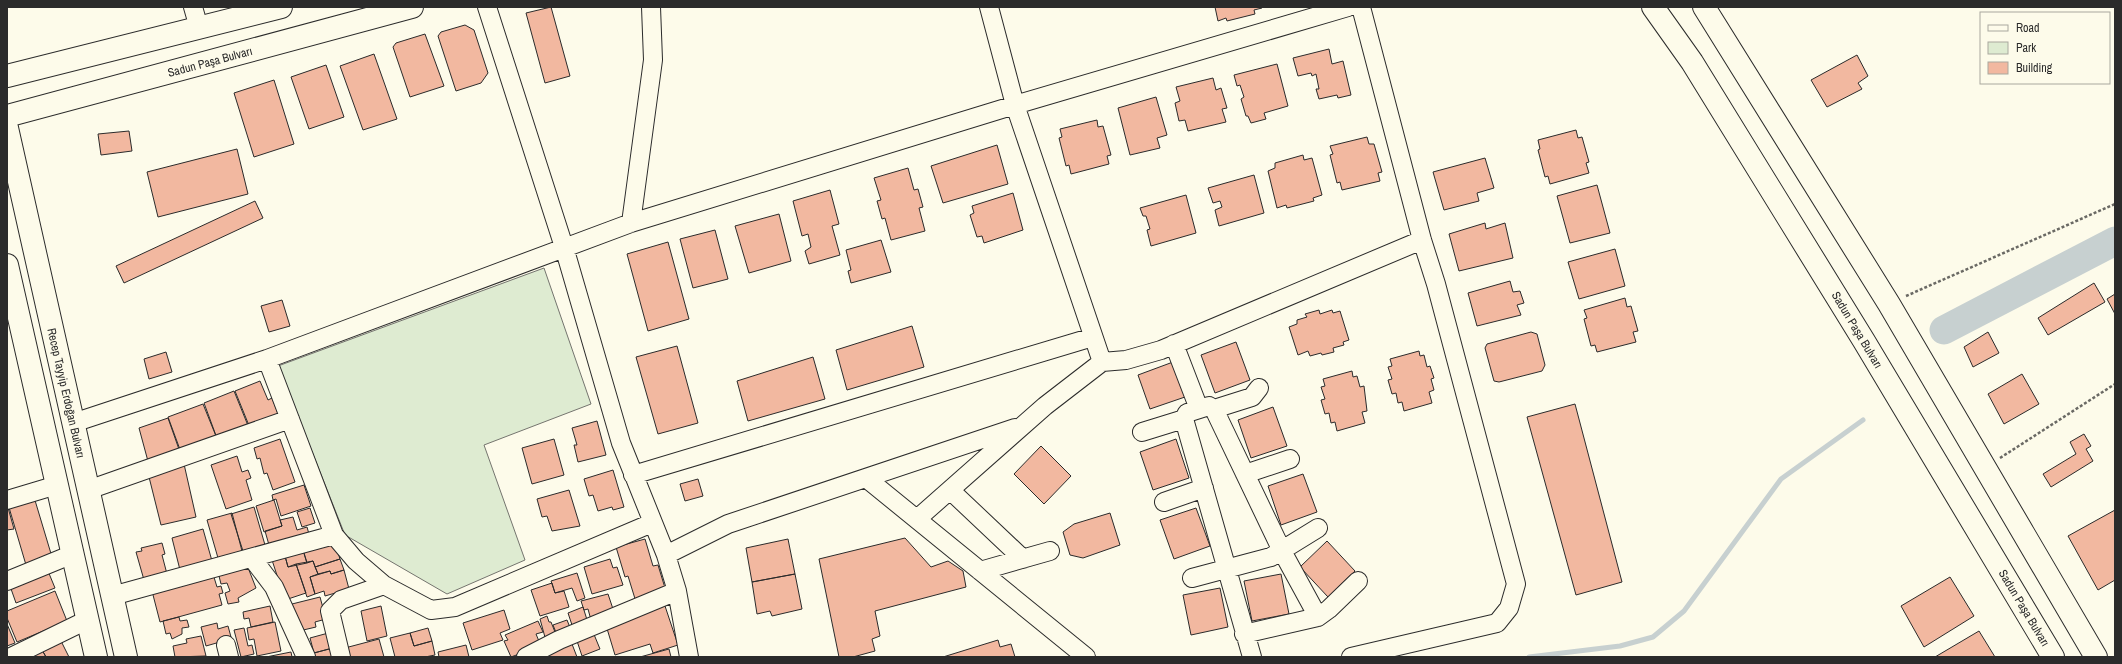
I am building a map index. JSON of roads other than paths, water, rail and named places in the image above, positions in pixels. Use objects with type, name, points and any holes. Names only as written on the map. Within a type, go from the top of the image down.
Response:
[{"type":"main road","points":[[7,76],[281,7]]},
{"type":"main road","name":"Sadun Paşa Bulvarı","points":[[7,116],[412,7]]},
{"type":"main road","name":"Sadun Paşa Bulvarı","points":[[1653,7],[1692,62],[1868,348],[2053,657]]},
{"type":"main road","points":[[1704,7],[1889,304],[1986,467],[2096,657]]},
{"type":"main road","name":"Recep Tayyip Erdoğan Bulvarı","points":[[7,128],[126,657]]},
{"type":"main road","points":[[7,265],[10,310],[57,485],[96,657]]},
{"type":"street","points":[[193,7],[199,28]]},
{"type":"street","points":[[487,7],[564,247],[621,443],[666,555],[677,591],[689,657]]},
{"type":"street","points":[[631,222],[650,94],[653,60],[651,7]]},
{"type":"street","points":[[989,7],[1015,104],[1102,362]]},
{"type":"street","points":[[73,423],[267,359],[631,222],[1015,104],[1348,7]]},
{"type":"street","points":[[1351,657],[1497,623],[1509,608],[1516,584],[1436,284],[1422,240],[1361,7]]},
{"type":"street","points":[[917,519],[1023,425],[1102,362],[1126,360],[1174,344],[1422,240]]},
{"type":"street","points":[[633,475],[1093,337]]},
{"type":"street","points":[[1174,344],[1199,413],[1204,488],[1228,568],[1244,634],[1252,657]]},
{"type":"street","points":[[267,359],[334,535],[356,562],[384,585],[431,610],[456,607],[652,523]]},
{"type":"street","points":[[1142,432],[1252,397],[1259,388]]},
{"type":"street","points":[[1199,413],[1246,474],[1282,551],[1318,617]]},
{"type":"street","points":[[88,490],[290,419]]},
{"type":"street","points":[[666,555],[728,524],[1023,425]]},
{"type":"street","points":[[1246,474],[1290,459]]},
{"type":"street","points":[[866,478],[1086,657]]},
{"type":"street","points":[[7,500],[57,485]]},
{"type":"street","points":[[1164,502],[1204,488]]},
{"type":"street","points":[[950,490],[1023,559]]},
{"type":"street","points":[[1192,578],[1271,557],[1318,528]]},
{"type":"street","points":[[112,596],[334,535]]},
{"type":"street","points":[[980,571],[1050,551]]},
{"type":"street","points":[[7,581],[73,554]]},
{"type":"street","points":[[252,558],[274,587],[306,657]]},
{"type":"street","points":[[1244,634],[1318,617],[1329,609],[1358,581]]},
{"type":"street","points":[[341,657],[330,611],[341,600],[384,585]]},
{"type":"street","points":[[526,657],[566,637],[677,591]]},
{"type":"street","points":[[11,657],[87,620]]},
{"type":"waterway","points":[[1944,330],[2115,241]]},
{"type":"waterway","points":[[1529,657],[1620,646],[1653,637],[1684,611],[1781,479],[1863,420]]}]
